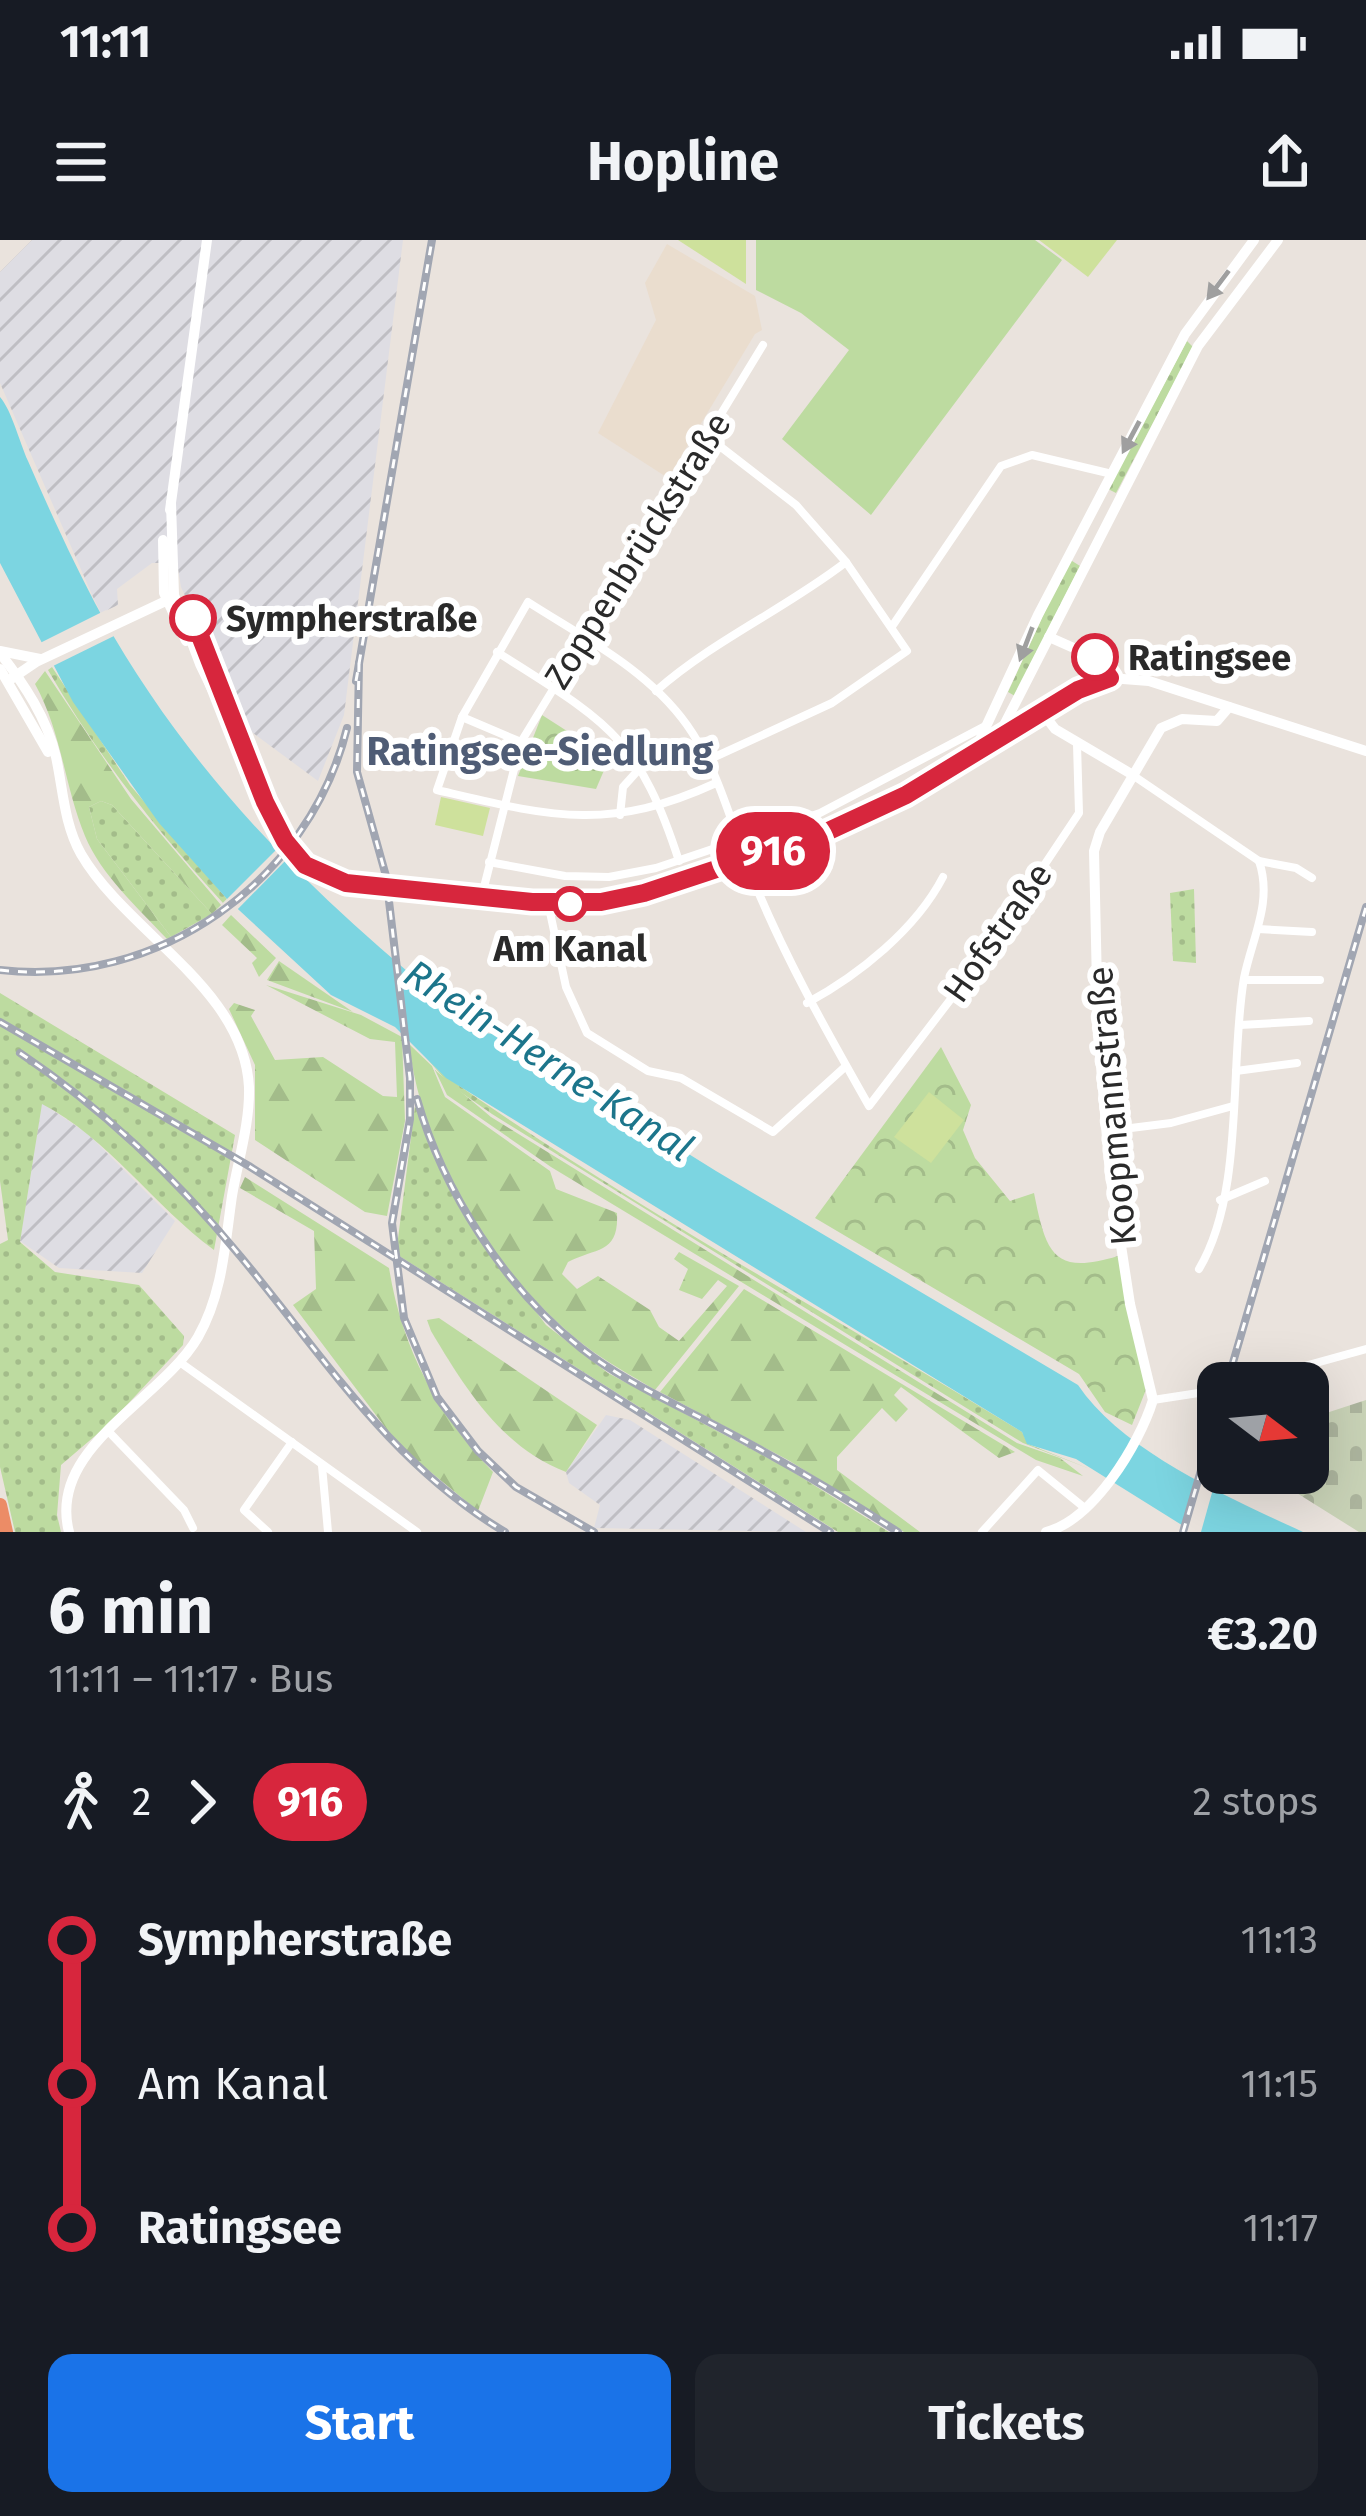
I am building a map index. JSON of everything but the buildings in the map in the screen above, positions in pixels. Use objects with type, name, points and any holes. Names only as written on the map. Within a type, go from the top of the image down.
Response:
[{"type":"highway","points":[[0,1505],[6,1532]]},
{"type":"main road","points":[[207,240],[171,503],[168,597],[277,828],[305,865],[336,881],[548,903],[616,899],[746,860],[882,808],[977,743],[998,738],[1110,678],[1149,681],[1365,747]]},
{"type":"main road","points":[[977,743],[1185,334],[1254,240]]},
{"type":"main road","points":[[998,738],[1089,551],[1198,346],[1278,240]]},
{"type":"main road","points":[[1185,334],[1195,337],[1198,346]]},
{"type":"main road","points":[[1076,542],[1081,551],[1089,551]]},
{"type":"main road","points":[[12,678],[38,660],[168,597]]},
{"type":"main road","points":[[1048,637],[1094,657],[1110,678]]},
{"type":"main road","points":[[0,652],[38,660]]},
{"type":"main road","points":[[0,652],[46,746],[80,852],[130,915],[212,1000],[236,1037],[247,1068],[247,1115],[222,1273],[208,1317],[181,1363],[69,1480],[64,1506],[69,1532]]},
{"type":"main road","points":[[0,669],[12,678]]},
{"type":"main road","name":"Koopmannstraße","points":[[1153,1400],[1126,1285],[1107,1131],[1098,1030],[1094,851],[1161,728],[1182,719],[1217,721],[1228,707]]},
{"type":"main road","points":[[1042,712],[1077,743],[1133,775]]},
{"type":"main road","points":[[988,724],[998,738]]},
{"type":"main road","points":[[1058,1530],[1087,1510],[1104,1488],[1153,1400]]},
{"type":"street","name":"Zoppenbrückstraße","points":[[482,897],[521,742],[763,345]]},
{"type":"street","points":[[706,760],[832,703],[907,651],[846,562],[779,488],[708,437]]},
{"type":"street","points":[[892,625],[1001,466],[1032,455],[1112,474]]},
{"type":"street","points":[[656,691],[705,650],[762,621],[846,562]]},
{"type":"street","points":[[548,903],[566,987],[580,1024],[648,1071],[681,1078],[773,1132],[846,1066],[807,1003],[746,860],[740,840],[716,783],[706,760],[686,725],[656,691],[528,602],[462,717],[437,790],[559,816],[620,814],[661,805],[716,783]]},
{"type":"street","points":[[497,652],[600,718],[641,767],[661,805],[680,861]]},
{"type":"street","points":[[462,717],[521,742]]},
{"type":"street","points":[[488,862],[547,874],[609,877],[680,861],[864,793],[977,743]]},
{"type":"street","name":"Hofstraße","points":[[846,1066],[869,1106],[983,957],[1079,813],[1077,743]]},
{"type":"street","points":[[620,814],[623,787],[641,767]]},
{"type":"street","points":[[1133,775],[1259,861],[1283,864],[1312,878]]},
{"type":"street","points":[[1199,1269],[1220,1200],[1244,980],[1266,894],[1259,861]]},
{"type":"street","points":[[807,1003],[835,988],[894,938],[932,899],[943,877]]},
{"type":"street","points":[[1258,929],[1312,932]]},
{"type":"street","points":[[1244,980],[1320,980]]},
{"type":"street","points":[[1240,1025],[1309,1021]]},
{"type":"street","points":[[1236,1071],[1297,1063]]},
{"type":"street","points":[[1107,1131],[1171,1123],[1233,1106]]},
{"type":"street","points":[[1220,1200],[1265,1181]]},
{"type":"street","points":[[1319,1362],[1366,1349]]},
{"type":"street","points":[[181,1363],[417,1532]]},
{"type":"street","points":[[1153,1400],[1197,1393]]},
{"type":"street","points":[[110,1433],[184,1510],[193,1528]]},
{"type":"street","points":[[268,1532],[244,1510],[292,1442]]},
{"type":"street","points":[[322,1465],[328,1532]]},
{"type":"street","points":[[982,1532],[1038,1470],[1087,1510]]},
{"type":"shaded area","points":[[32,240],[403,240],[344,715],[318,781],[245,727],[181,587],[177,563],[152,563],[117,589],[118,605],[101,613],[0,383],[0,272]]},
{"type":"shaded area","points":[[667,244],[755,296],[762,330],[755,334],[668,478],[598,433],[656,320],[645,283]]},
{"type":"shaded area","points":[[42,1103],[88,1134],[175,1221],[142,1273],[59,1268],[20,1241]]},
{"type":"shaded area","points":[[606,1415],[630,1420],[806,1532],[594,1528],[600,1505],[569,1483],[566,1472]]},
{"type":"green space","points":[[678,240],[746,240],[746,284]]},
{"type":"green space","points":[[756,240],[1035,240],[1062,260],[871,515],[782,439],[849,350],[801,313],[756,290]]},
{"type":"green space","points":[[1039,240],[1117,240],[1088,277]]},
{"type":"green space","points":[[1187,341],[1193,347],[1116,493],[1108,489]]},
{"type":"green space","points":[[1069,559],[1080,566],[1015,696],[1008,692]]},
{"type":"green space","points":[[52,667],[130,785],[227,899],[223,903],[108,762],[48,670]]},
{"type":"green space","points":[[45,671],[131,799],[221,905],[212,914],[112,805],[101,801],[89,807],[97,839],[171,937],[167,939],[100,864],[78,817],[51,721],[35,684]]},
{"type":"green space","points":[[542,715],[581,740],[605,768],[596,789],[518,776]]},
{"type":"green space","points":[[441,797],[490,808],[483,836],[435,825]]},
{"type":"green space","points":[[101,801],[112,805],[212,914],[171,937],[97,839],[89,807]]},
{"type":"green space","points":[[1194,889],[1196,963],[1173,961],[1170,893]]},
{"type":"green space","points":[[231,915],[276,958],[259,977],[252,963],[257,958],[222,925]]},
{"type":"green space","points":[[279,961],[353,1012],[267,980]]},
{"type":"green space","points":[[266,985],[361,1015],[402,1037],[405,1121],[387,1216],[365,1212],[255,1140],[255,1065],[229,1009],[234,1003],[255,1010],[251,1016],[275,1060],[323,1057],[383,1096],[397,1097],[395,1042],[370,1039]]},
{"type":"green space","points":[[0,993],[235,1135],[214,1250],[88,1135],[42,1104],[20,1242],[55,1272],[139,1285],[184,1336],[183,1345],[109,1424],[61,1465],[57,1515],[61,1532],[15,1532],[0,1467],[0,1244],[8,1240],[0,1181]]},
{"type":"green space","points":[[410,1039],[443,1074],[588,1171],[1022,1432],[1028,1444],[1090,1469],[1023,1443],[492,1114],[449,1084]]},
{"type":"green space","points":[[409,1044],[432,1066],[445,1097],[550,1171],[556,1189],[617,1213],[610,1243],[568,1262],[562,1274],[577,1289],[598,1276],[650,1310],[659,1327],[679,1341],[727,1286],[718,1280],[702,1299],[679,1290],[688,1269],[674,1259],[679,1252],[739,1286],[655,1390],[592,1351],[552,1317],[493,1249],[468,1211],[429,1128]]},
{"type":"green space","points":[[941,1047],[971,1105],[963,1130],[975,1158],[1010,1201],[1034,1193],[1049,1245],[1066,1261],[1118,1256],[1147,1387],[1132,1425],[1105,1412],[1079,1374],[815,1218]]},
{"type":"green space","points":[[435,1070],[491,1117],[1017,1443],[1060,1458],[1083,1476],[1036,1460],[551,1167],[447,1095]]},
{"type":"green space","points":[[929,1092],[964,1120],[931,1163],[894,1137]]},
{"type":"green space","points":[[415,1106],[461,1211],[546,1325],[608,1373],[785,1467],[889,1532],[838,1532],[396,1254]]},
{"type":"green space","points":[[245,1177],[389,1268],[403,1326],[425,1378],[455,1427],[493,1472],[478,1511],[400,1447],[293,1305],[316,1289],[314,1231],[240,1188]]},
{"type":"green space","points":[[744,1289],[1015,1452],[999,1458],[901,1387],[894,1395],[908,1409],[896,1422],[882,1408],[837,1457],[837,1470],[920,1532],[904,1532],[788,1460],[660,1392]]},
{"type":"green space","points":[[439,1318],[597,1425],[566,1472],[522,1447],[487,1414],[431,1331],[427,1320]]},
{"type":"green space","points":[[1366,1400],[1366,1532],[1298,1494],[1329,1494],[1329,1412]]},
{"type":"water","points":[[0,397],[83,579],[140,679],[181,737],[271,844],[372,941],[483,1033],[496,1034],[716,1171],[1078,1385],[1122,1431],[1197,1480],[1197,1494],[1224,1494],[1303,1532],[1193,1532],[1076,1459],[1027,1444],[1022,1432],[446,1078],[395,1027],[331,995],[227,899],[159,823],[73,702],[0,563]]},
{"type":"pier","points":[[106,610],[118,634],[47,669],[34,646]]},
{"type":"pier","points":[[279,847],[289,857],[233,914],[223,903]]},
{"type":"pier","points":[[1197,1471],[1197,1494],[1212,1494],[1201,1532],[1182,1532]]},
{"type":"railway","points":[[356,681],[432,240]]},
{"type":"railway","points":[[359,663],[357,772],[386,876],[410,1078],[410,1119],[392,1223],[404,1318],[437,1397],[478,1451],[516,1487],[594,1532]]},
{"type":"railway","points":[[0,970],[59,971],[116,961],[169,942],[218,914],[262,877],[299,833],[328,783],[347,728]]},
{"type":"railway","points":[[1233,1362],[1366,907]]},
{"type":"railway","points":[[0,1022],[249,1166],[830,1532]]},
{"type":"railway","points":[[20,1053],[81,1098],[165,1173],[393,1441],[464,1505],[505,1532]]},
{"type":"railway","points":[[417,1099],[461,1203],[503,1268],[553,1324],[615,1372],[790,1466],[898,1532]]},
{"type":"railway","points":[[1183,1532],[1197,1484]]},
{"type":"bus line","name":"916","points":[[193,618],[220,682],[233,732],[285,841],[305,865],[346,883],[559,903],[601,902],[662,889],[853,821],[906,795],[1078,690],[1110,678],[1095,657]]},
{"type":"place","name":"Sympherstraße","points":[[193,618]]},
{"type":"place","name":"Ratingsee","points":[[1095,657]]},
{"type":"place","name":"Am Kanal","points":[[570,904]]},
{"type":"district","name":"Ratingsee-Siedlung","points":[[540,751]]},
{"type":"water label","name":"Rhein-Herne-Kanal","points":[[549,1060]]}]
